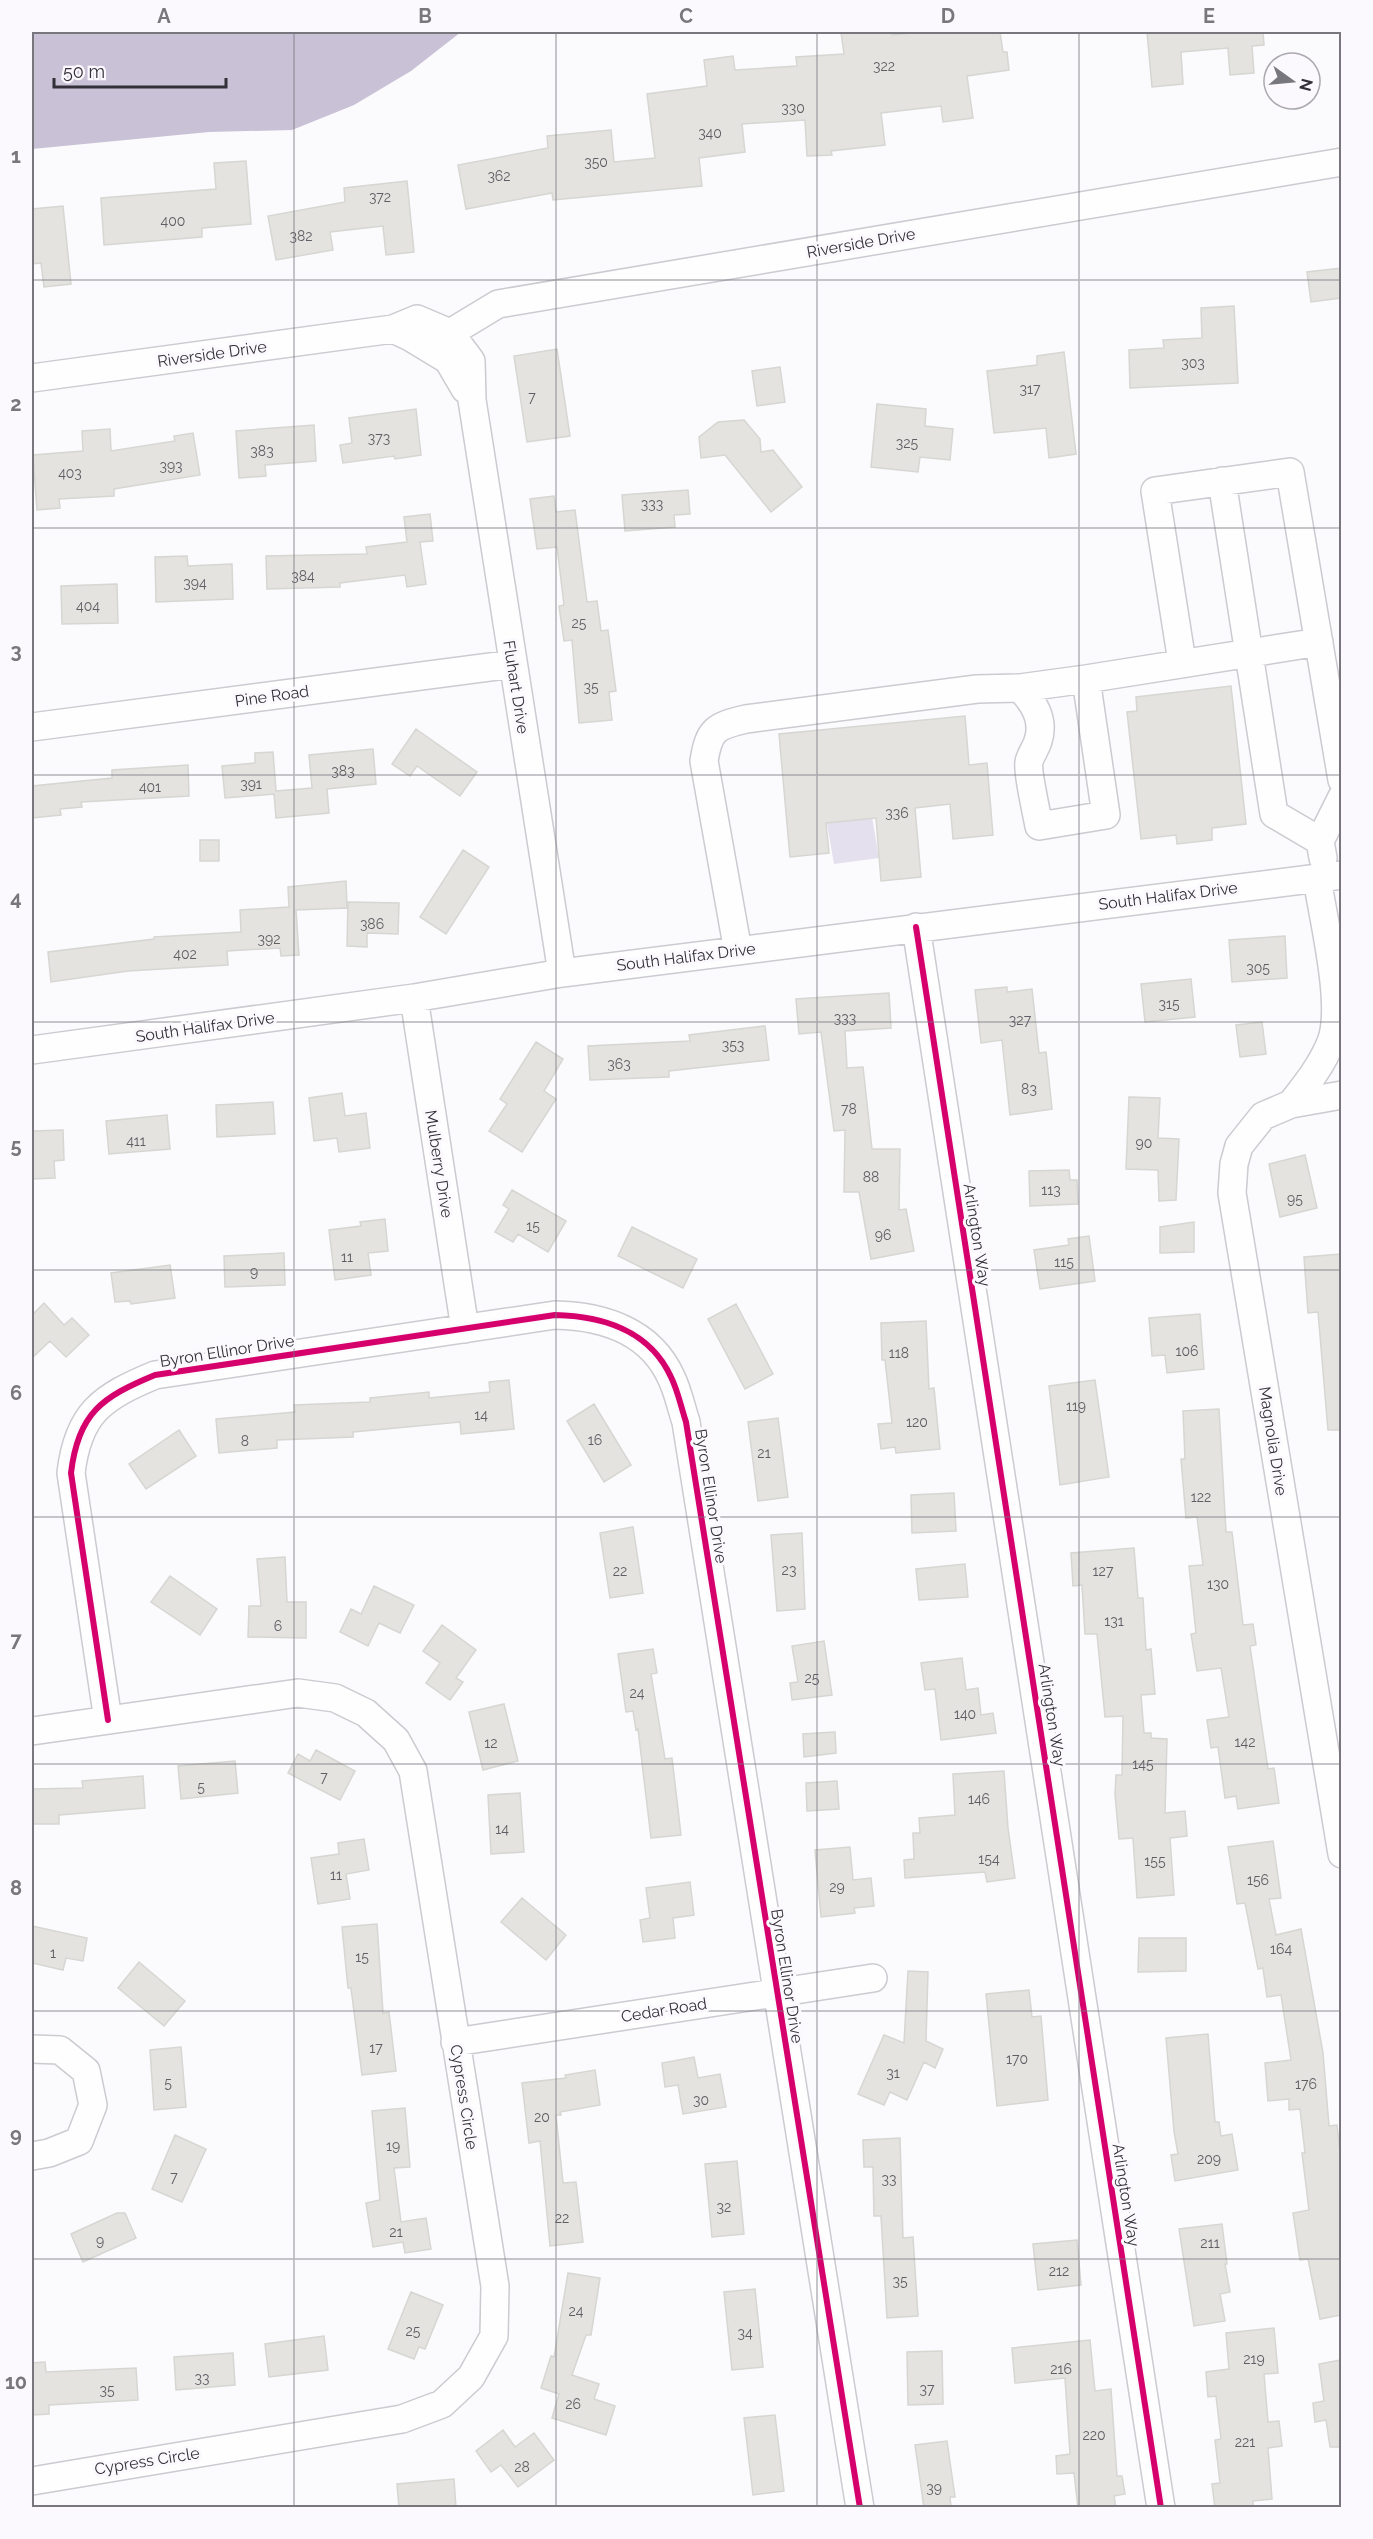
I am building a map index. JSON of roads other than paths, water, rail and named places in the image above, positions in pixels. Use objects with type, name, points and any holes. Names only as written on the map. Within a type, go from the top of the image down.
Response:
[{"type":"street","name":"Riverside Drive","points":[[32,378],[393,329],[417,319],[450,333],[498,304],[1341,162]]},
{"type":"street","name":"Fluhart Drive","points":[[393,329],[448,360],[472,400]]},
{"type":"street","name":"Fluhart Drive","points":[[450,333],[471,362],[472,400],[562,973]]},
{"type":"street","points":[[1182,662],[1155,491],[1290,472],[1341,780]]},
{"type":"street","points":[[1222,481],[1274,814],[1320,841]]},
{"type":"street","points":[[738,951],[704,761],[707,740],[722,725],[747,719],[977,688],[1020,688],[1086,679],[1318,642]]},
{"type":"street","name":"Pine Road","points":[[32,728],[512,664]]},
{"type":"street","points":[[1020,688],[1031,699],[1039,714],[1041,727],[1039,739],[1029,762],[1039,826],[1106,815],[1086,679]]},
{"type":"street","points":[[1292,1104],[1317,1070],[1332,1041],[1339,1008],[1328,877],[1320,841],[1341,797]]},
{"type":"street","name":"South Halifax Drive","points":[[32,1050],[414,998],[562,973],[1328,877]]},
{"type":"street","name":"Arlington Way","points":[[916,927],[1161,2508]]},
{"type":"street","name":"Mulberry Drive","points":[[414,998],[465,1329]]},
{"type":"street","name":"Magnolia Drive","points":[[1341,1095],[1292,1104],[1263,1116],[1239,1146],[1234,1164],[1232,1193],[1341,1854]]},
{"type":"street","name":"Byron Ellinor Drive","points":[[108,1720],[71,1473],[74,1451],[84,1423],[104,1401],[126,1387],[155,1375],[555,1315],[581,1316],[631,1332],[654,1350],[671,1377],[686,1422],[860,2508]]},
{"type":"street","name":"Cypress Circle","points":[[32,1731],[298,1693],[335,1698],[366,1713],[396,1740],[413,1771],[495,2286],[494,2336],[471,2377],[442,2404],[402,2419],[32,2481]]},
{"type":"street","name":"Cedar Road","points":[[455,2042],[873,1978]]},
{"type":"street","points":[[32,2049],[60,2050],[86,2071],[93,2105],[79,2141],[49,2153],[32,2156]]}]
